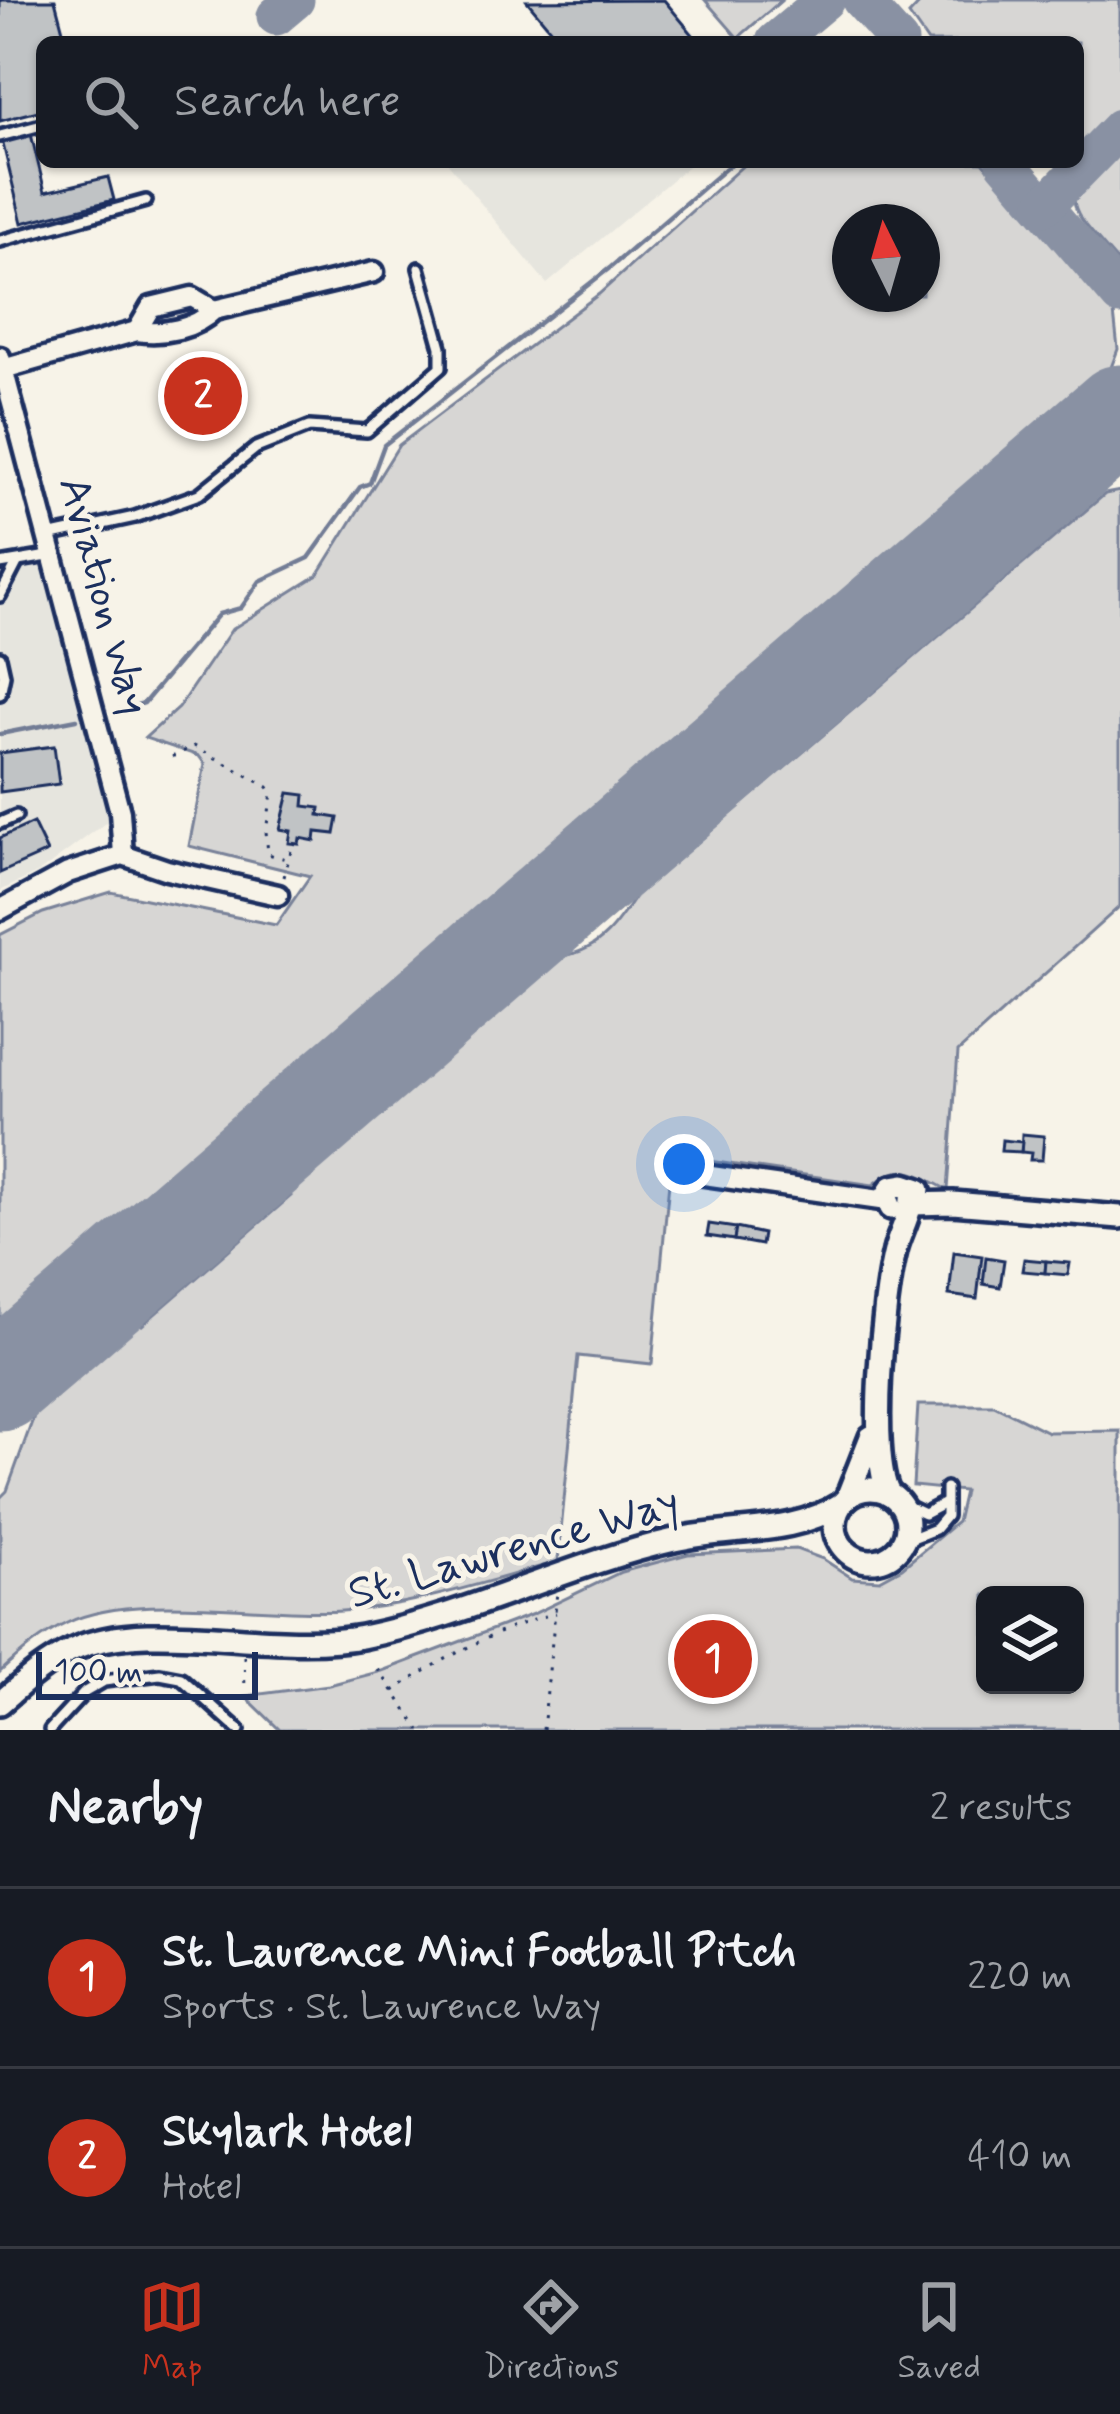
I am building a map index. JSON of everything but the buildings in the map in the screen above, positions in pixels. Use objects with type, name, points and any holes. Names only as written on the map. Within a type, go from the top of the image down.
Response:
[{"type":"street","points":[[1,366],[137,332],[155,334],[202,322],[214,310],[374,272]]},
{"type":"street","name":"Aviation Way","points":[[1,366],[120,812],[123,855]]},
{"type":"street","points":[[0,910],[68,873],[123,855],[278,895]]},
{"type":"street","points":[[698,1174],[900,1199],[930,1192],[953,1203],[1120,1217]]},
{"type":"street","points":[[878,1413],[864,1463],[834,1518],[835,1534],[844,1550],[859,1560],[874,1562],[887,1558],[902,1542],[908,1526],[880,1468],[878,1413],[900,1199]]},
{"type":"street","points":[[844,1501],[871,1489],[894,1498]]},
{"type":"street","name":"St. Lawrence Way","points":[[0,1703],[38,1670],[76,1648],[119,1637],[306,1644],[364,1636],[637,1549],[710,1532],[781,1527],[821,1517],[844,1501]]},
{"type":"street","name":"St. Lawrence Way","points":[[781,1527],[844,1550]]},
{"type":"lane","points":[[0,136],[36,126]]},
{"type":"lane","points":[[0,241],[146,201]]},
{"type":"lane","points":[[0,564],[17,563],[51,545],[199,494],[256,448],[309,427],[367,431],[441,367],[441,346],[419,268]]},
{"type":"lane","points":[[0,596],[17,563]]},
{"type":"lane","points":[[0,656],[4,675],[0,694]]},
{"type":"lane","points":[[0,823],[16,816]]},
{"type":"lane","points":[[902,1542],[935,1529],[946,1516],[946,1488]]},
{"type":"lane","points":[[894,1498],[924,1514],[945,1503]]},
{"type":"lane","points":[[50,1730],[85,1692],[104,1682],[160,1674],[182,1678],[239,1730]]},
{"type":"path","points":[[172,757],[194,746],[268,787],[272,793],[268,854],[290,860]]},
{"type":"path","points":[[278,895],[293,843]]},
{"type":"path","points":[[543,1730],[557,1592],[565,1573]]},
{"type":"path","points":[[393,1691],[446,1657],[556,1613]]},
{"type":"path","points":[[244,1642],[245,1691]]},
{"type":"path","points":[[378,1669],[420,1730]]},
{"type":"shaded area","points":[[705,0],[782,0],[740,36]]},
{"type":"shaded area","points":[[923,0],[1120,0],[1120,117],[1084,154],[1084,36],[924,36],[909,15]]},
{"type":"shaded area","points":[[1120,138],[1120,265],[1087,226],[1074,201],[1085,177]]},
{"type":"shaded area","points":[[452,168],[686,168],[547,284]]},
{"type":"shaded area","points":[[740,168],[988,168],[1114,313],[1118,349],[1107,378],[558,853],[536,861],[498,903],[89,1259],[94,1266],[0,1346],[0,935],[43,913],[111,892],[276,925],[310,876],[189,846],[205,764],[199,756],[145,738],[178,708],[232,629],[318,575],[399,445],[599,294]]},
{"type":"shaded area","points":[[1120,491],[1120,906],[958,1052],[948,1190],[910,1172],[893,1173],[873,1185],[675,1156],[652,1364],[578,1356],[558,1562],[451,1592],[342,1611],[163,1606],[95,1613],[49,1633],[0,1672],[0,1498],[7,1491],[38,1405],[136,1321],[142,1325],[291,1196],[286,1188],[566,955],[598,941],[636,895],[1105,494]]},
{"type":"shaded area","points":[[55,560],[120,812],[41,871],[0,891],[0,567]]},
{"type":"shaded area","points":[[918,1405],[994,1405],[1048,1432],[1120,1431],[1120,1730],[280,1730],[245,1696],[329,1685],[382,1671],[533,1614],[621,1572],[688,1554],[796,1549],[852,1578],[880,1580],[902,1568],[957,1522],[964,1491],[913,1486]]},
{"type":"waterway","points":[[915,3],[919,0]]},
{"type":"waterway","points":[[113,712],[144,703],[219,614],[241,608],[260,581],[309,558],[360,487],[370,483],[384,445],[611,267],[726,168]]},
{"type":"waterway","points":[[0,734],[77,719]]},
{"type":"taxiway","points":[[276,16],[295,0]]},
{"type":"taxiway","points":[[782,36],[825,0]]},
{"type":"taxiway","points":[[861,0],[894,36]]},
{"type":"taxiway","points":[[1084,165],[1120,128]]},
{"type":"taxiway","points":[[1010,168],[1120,296]]},
{"type":"taxiway","points":[[1044,206],[1081,168]]},
{"type":"taxiway","points":[[1090,440],[1120,439]]},
{"type":"runway","points":[[0,1382],[1120,414]]},
{"type":"place","name":"Skylark Hotel","points":[[203,396]]},
{"type":"place","name":"St. Laurence Mini Football Pitch","points":[[713,1659]]}]
